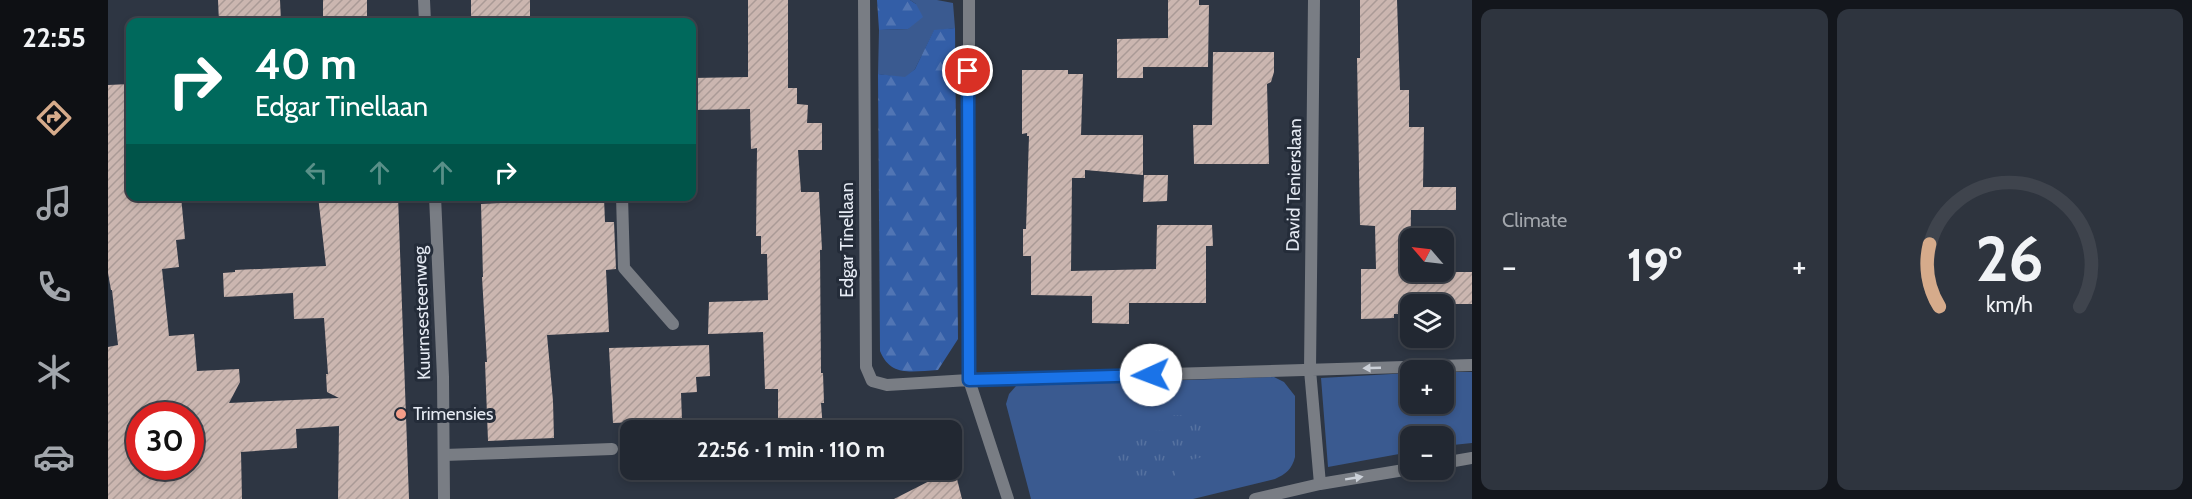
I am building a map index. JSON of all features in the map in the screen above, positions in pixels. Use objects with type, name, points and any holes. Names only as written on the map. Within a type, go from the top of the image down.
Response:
[{"type":"street","points":[[424,0],[425,18]]},
{"type":"street","name":"Edgar Tinellaan","points":[[864,0],[866,367],[872,381],[887,385],[969,380]]},
{"type":"street","points":[[969,0],[969,380],[1008,499]]},
{"type":"street","name":"David Tenierslaan","points":[[1314,0],[1310,370],[1320,484]]},
{"type":"street","name":"Kuurnsesteenweg","points":[[435,201],[444,499]]},
{"type":"street","points":[[622,201],[624,268],[673,324]]},
{"type":"street","points":[[969,380],[1472,365]]},
{"type":"street","points":[[444,455],[612,449]]},
{"type":"street","points":[[1454,461],[1472,458]]},
{"type":"street","points":[[1255,499],[1320,484],[1400,471]]},
{"type":"green space","points":[[877,0],[910,0],[916,4],[923,17],[908,29],[879,30]]},
{"type":"green space","points":[[910,0],[937,0],[953,3],[955,28],[934,31],[915,69],[905,78],[878,74],[879,30],[908,29],[916,4]]},
{"type":"green space","points":[[955,28],[958,339],[938,370],[904,371],[890,366],[880,351],[878,74],[905,77],[915,69],[934,30]]},
{"type":"green space","points":[[1454,372],[1472,372],[1472,443],[1454,445],[1454,426],[1400,426],[1400,454],[1328,467],[1321,378],[1400,374],[1400,414],[1454,414]]},
{"type":"green space","points":[[1274,377],[1284,382],[1295,396],[1295,457],[1290,468],[1279,477],[1193,499],[1031,499],[1006,404],[1009,394],[1016,386]]},
{"type":"green space","points":[[1170,415],[1201,415],[1203,457],[1175,463],[1175,480],[1123,475],[1112,444],[1144,432],[1165,431]]},
{"type":"building","points":[[218,0],[280,0],[281,18],[219,18]]},
{"type":"building","points":[[323,0],[367,0],[367,18],[323,18]]},
{"type":"building","points":[[471,0],[530,0],[530,18],[471,18]]},
{"type":"building","points":[[748,0],[788,0],[788,88],[797,88],[797,104],[808,105],[807,123],[822,123],[822,150],[798,150],[801,192],[819,192],[822,250],[820,250],[821,373],[823,373],[824,403],[821,403],[822,420],[778,420],[778,389],[765,389],[763,332],[708,334],[709,302],[768,300],[767,254],[761,254],[761,236],[756,236],[757,148],[751,149],[750,109],[696,110],[696,78],[748,77]]},
{"type":"building","points":[[1168,0],[1199,0],[1199,5],[1209,5],[1208,67],[1143,67],[1143,78],[1117,78],[1117,39],[1168,38]]},
{"type":"building","points":[[1360,0],[1397,0],[1400,90],[1409,90],[1409,127],[1424,127],[1423,187],[1456,187],[1456,210],[1411,210],[1411,228],[1400,228],[1400,282],[1454,282],[1454,272],[1472,272],[1472,304],[1454,304],[1454,294],[1400,294],[1400,314],[1394,314],[1394,318],[1361,319],[1361,269],[1376,269],[1375,226],[1360,225],[1357,58],[1360,58]]},
{"type":"building","points":[[1213,52],[1274,52],[1274,72],[1271,82],[1267,84],[1269,164],[1194,164],[1193,125],[1212,125]]},
{"type":"building","points":[[1022,70],[1068,70],[1068,74],[1083,74],[1081,135],[1143,135],[1143,175],[1085,170],[1085,178],[1072,178],[1071,271],[1156,269],[1157,225],[1212,225],[1213,246],[1206,246],[1206,303],[1129,303],[1129,324],[1092,323],[1092,296],[1031,295],[1031,256],[1023,256],[1029,136],[1027,133],[1022,134]]},
{"type":"building","points":[[126,84],[126,201],[181,201],[185,239],[176,240],[179,267],[162,269],[169,336],[194,334],[197,371],[239,369],[240,382],[229,403],[339,398],[327,392],[324,318],[294,319],[293,293],[224,297],[223,273],[235,272],[235,270],[326,266],[319,201],[398,201],[409,499],[338,499],[339,426],[296,429],[297,448],[241,452],[242,499],[108,499],[108,347],[118,345],[108,273],[108,85]]},
{"type":"building","points":[[1144,175],[1168,175],[1167,201],[1143,202]]},
{"type":"building","points":[[604,201],[605,222],[614,222],[616,269],[606,270],[609,332],[547,335],[554,438],[488,441],[481,204]]},
{"type":"building","points":[[709,345],[710,376],[696,377],[697,392],[681,393],[682,420],[620,420],[620,423],[613,423],[609,348]]},
{"type":"building","points":[[931,480],[957,480],[962,499],[894,499]]},
{"type":"place","name":"Trimensies","points":[[401,414]]},
{"type":"route","points":[[968,71],[969,380],[1151,375]]}]
